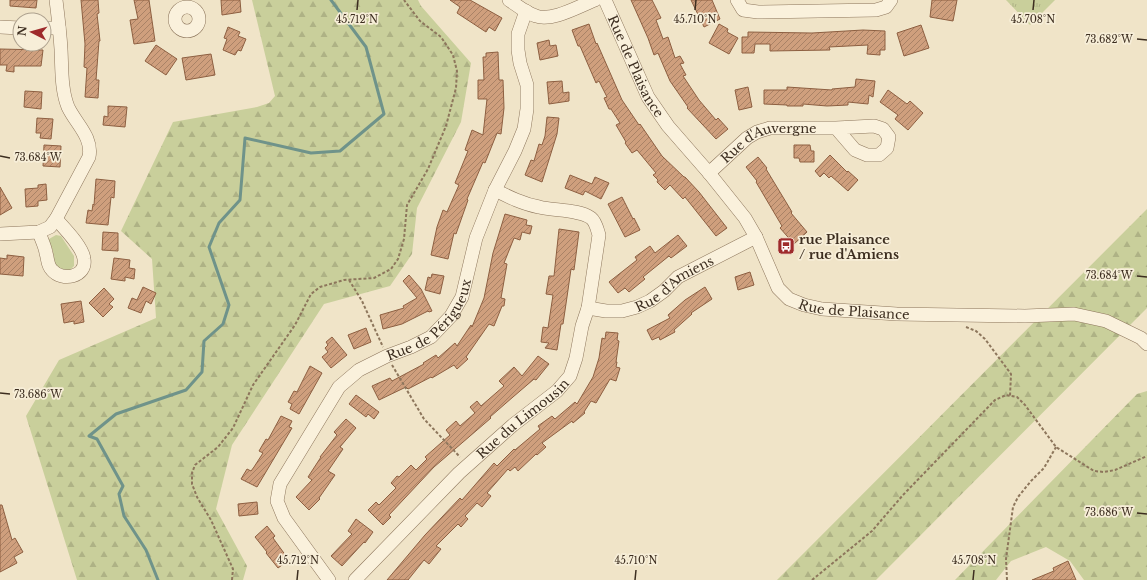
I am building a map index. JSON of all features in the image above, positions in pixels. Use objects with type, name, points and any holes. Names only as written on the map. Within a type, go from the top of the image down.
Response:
[{"type":"street","points":[[0,234],[39,232],[50,227],[56,219],[89,157],[91,149],[68,107],[65,94],[60,28],[56,0]]},
{"type":"street","points":[[509,0],[526,11],[543,18],[555,16],[595,0]]},
{"type":"street","name":"Rue de Plaisance","points":[[605,0],[648,97],[668,126],[745,218],[756,237],[778,288],[789,299],[804,305],[822,309],[897,314],[1025,316],[1074,314],[1106,321],[1141,338],[1147,344]]},
{"type":"street","points":[[737,0],[743,10],[758,12],[876,10],[886,7],[891,0]]},
{"type":"street","name":"Rue de Périgueux","points":[[329,580],[284,518],[277,501],[280,484],[339,387],[359,370],[431,337],[451,316],[462,297],[476,238],[495,190],[515,151],[524,129],[527,109],[527,85],[519,57],[518,34],[526,11]]},
{"type":"street","points":[[0,27],[12,28]]},
{"type":"street","points":[[52,28],[60,28]]},
{"type":"street","name":"Rue d'Auvergne","points":[[708,173],[747,138],[757,132],[770,128],[836,128]]},
{"type":"street","name":"Rue du Limousin","points":[[354,580],[468,466],[513,425],[557,391],[570,376],[588,308],[599,235],[593,219],[584,214],[539,208],[518,201],[495,190]]},
{"type":"street","points":[[39,232],[50,269],[56,274],[64,277],[72,277],[78,273],[83,267],[84,258],[80,248],[56,219]]},
{"type":"street","name":"Rue d'Amiens","points":[[588,308],[606,311],[622,311],[637,307],[650,301],[664,291],[678,277],[756,237]]},
{"type":"path","points":[[232,580],[233,569],[192,484],[192,473],[195,465],[218,447],[233,428],[253,385],[295,325],[311,294],[320,288],[344,280],[374,278],[391,269],[398,259],[404,239],[407,205],[428,169],[446,126],[456,88],[457,71],[453,55],[441,37],[420,21],[404,0]]},
{"type":"path","points":[[349,280],[362,301],[387,356],[424,419],[468,466]]},
{"type":"path","points":[[966,327],[976,331],[985,339],[1011,374],[1010,396]]},
{"type":"path","points":[[812,580],[872,531],[903,495],[995,400],[1006,396],[1017,397],[1025,405],[1056,447],[1094,471],[1104,472],[1115,470],[1147,456]]},
{"type":"path","points":[[1007,580],[1006,559],[1014,507],[1018,497],[1044,468],[1056,447]]},
{"type":"green space","points":[[252,0],[418,0],[421,6],[471,63],[461,122],[417,208],[412,254],[390,286],[324,304],[232,445],[216,509],[247,566],[243,580],[77,580],[26,416],[59,360],[156,318],[152,259],[121,231],[173,122],[257,107],[269,103],[275,96]]},
{"type":"green space","points":[[1006,0],[1055,0],[1030,25]]},
{"type":"green space","points":[[1147,209],[1147,308],[876,580],[777,580]]},
{"type":"green space","points":[[56,235],[61,236],[74,256],[74,266],[70,270],[62,270],[54,264],[53,251],[49,239]]},
{"type":"green space","points":[[1147,391],[1147,580],[1084,580],[1070,561],[1046,547],[1011,561],[996,580],[955,580],[1137,394]]},
{"type":"building","points":[[10,0],[37,0],[36,8],[10,6]]},
{"type":"building","points":[[81,0],[98,0],[99,13],[97,14],[100,41],[96,80],[99,80],[98,98],[85,97],[87,68],[84,67],[85,44]]},
{"type":"building","points":[[134,0],[149,0],[155,41],[134,44],[130,20],[138,19]]},
{"type":"building","points":[[221,0],[240,0],[241,12],[222,15]]},
{"type":"building","points":[[450,0],[470,0],[502,18],[495,31],[489,27],[486,32],[457,13],[460,7]]},
{"type":"building","points":[[631,0],[652,0],[661,18],[656,20],[663,39],[668,37],[675,58],[680,56],[684,63],[680,64],[686,75],[683,76],[699,100],[716,120],[718,118],[728,129],[716,139],[687,108],[688,107],[670,81],[658,53],[654,55]]},
{"type":"building","points":[[691,0],[712,0],[720,19],[704,27]]},
{"type":"building","points":[[932,0],[957,0],[953,21],[930,17]]},
{"type":"building","points":[[589,24],[596,44],[597,43],[622,100],[662,156],[699,192],[727,228],[716,236],[685,197],[683,199],[670,185],[665,190],[657,182],[658,180],[653,175],[656,173],[637,150],[632,153],[625,143],[626,142],[616,125],[620,123],[611,109],[609,109],[604,98],[607,97],[599,81],[596,83],[572,30]]},
{"type":"building","points":[[719,24],[728,29],[727,32],[738,38],[729,54],[709,43]]},
{"type":"building","points":[[921,25],[929,48],[904,56],[897,33]]},
{"type":"building","points":[[228,27],[240,32],[238,36],[246,39],[241,51],[238,50],[235,55],[223,50],[227,39],[224,38]]},
{"type":"building","points":[[863,30],[885,31],[885,50],[880,50],[880,55],[867,54],[868,45],[829,47],[830,50],[770,51],[770,44],[755,44],[754,53],[742,53],[742,37],[748,37],[748,32],[812,33]]},
{"type":"building","points":[[549,40],[550,46],[556,45],[558,56],[540,60],[537,43]]},
{"type":"building","points":[[156,45],[177,59],[166,75],[145,61]]},
{"type":"building","points":[[0,49],[12,49],[12,52],[43,52],[41,66],[14,66],[14,72],[6,71],[7,65],[0,65]]},
{"type":"building","points":[[498,52],[499,80],[503,80],[504,108],[501,134],[497,133],[485,163],[483,162],[467,199],[468,200],[456,234],[454,233],[448,259],[431,255],[437,227],[443,210],[447,212],[459,185],[455,183],[468,151],[465,150],[472,130],[483,135],[487,99],[478,99],[478,80],[484,80],[483,57],[486,57],[486,53]]},
{"type":"building","points":[[211,54],[215,75],[186,80],[182,58]]},
{"type":"building","points":[[856,79],[875,81],[873,97],[869,95],[868,104],[848,102],[848,105],[827,106],[803,104],[803,106],[787,106],[764,104],[764,90],[787,90],[787,87],[832,90],[855,87]]},
{"type":"building","points":[[562,81],[563,93],[569,92],[569,101],[549,104],[547,82]]},
{"type":"building","points":[[748,87],[752,107],[739,110],[735,90]]},
{"type":"building","points":[[888,90],[907,104],[910,101],[923,113],[908,130],[895,119],[898,115],[880,102]]},
{"type":"building","points":[[25,91],[42,92],[41,109],[24,107]]},
{"type":"building","points":[[108,106],[127,107],[125,127],[103,125],[104,116],[108,117]]},
{"type":"building","points":[[547,117],[559,118],[557,134],[542,182],[525,175],[531,160],[534,161],[539,144],[542,145],[545,136]]},
{"type":"building","points":[[37,118],[53,119],[51,139],[40,138],[41,133],[36,133]]},
{"type":"building","points":[[44,145],[61,146],[60,167],[43,166]]},
{"type":"building","points":[[794,145],[810,145],[811,151],[814,151],[814,162],[800,162],[799,158],[794,158]]},
{"type":"building","points":[[830,155],[847,172],[848,171],[858,180],[848,191],[831,176],[829,178],[824,173],[820,177],[815,171]]},
{"type":"building","points":[[758,157],[767,168],[766,169],[792,212],[791,213],[807,232],[794,244],[780,228],[782,226],[756,182],[757,181],[746,167]]},
{"type":"building","points":[[570,175],[592,184],[595,177],[609,183],[601,199],[585,191],[583,195],[565,188]]},
{"type":"building","points":[[96,179],[115,181],[114,198],[111,197],[108,225],[86,223],[88,210],[92,211],[93,204],[94,205]]},
{"type":"building","points":[[46,184],[47,200],[38,201],[38,206],[26,207],[25,189],[38,188],[38,185]]},
{"type":"building","points":[[0,187],[12,208],[0,215]]},
{"type":"building","points":[[622,197],[640,230],[625,237],[608,204]]},
{"type":"building","points":[[505,214],[527,220],[526,225],[532,226],[530,234],[522,232],[520,240],[514,238],[504,263],[507,264],[501,298],[505,299],[504,306],[502,306],[494,326],[489,324],[466,357],[468,359],[457,369],[454,365],[432,378],[431,377],[408,389],[406,387],[379,400],[372,386],[390,378],[392,381],[424,364],[423,363],[436,355],[438,358],[455,343],[457,346],[471,325],[472,327],[484,298],[493,253]]},
{"type":"building","points":[[559,229],[579,232],[574,270],[571,269],[563,324],[561,324],[557,350],[545,348],[549,343],[541,342],[543,327],[548,328],[553,295],[546,294],[549,276],[554,276]]},
{"type":"building","points":[[103,232],[118,233],[118,251],[102,250]]},
{"type":"building","points":[[678,235],[687,246],[671,258],[669,256],[643,277],[645,279],[629,292],[625,288],[618,293],[609,282],[637,260],[635,257],[650,246],[655,253]]},
{"type":"building","points":[[7,255],[24,257],[23,276],[0,274],[0,258],[7,259]]},
{"type":"building","points":[[114,258],[130,260],[129,268],[135,269],[134,279],[125,277],[125,281],[111,279]]},
{"type":"building","points":[[750,272],[754,285],[738,290],[735,277]]},
{"type":"building","points":[[432,274],[444,276],[440,294],[425,290],[428,277],[431,278]]},
{"type":"building","points":[[409,275],[421,289],[432,311],[428,311],[402,324],[383,329],[380,315],[404,308],[403,306],[417,298],[403,281]]},
{"type":"building","points":[[143,287],[156,293],[151,304],[146,301],[141,313],[128,308],[132,298],[137,300]]},
{"type":"building","points":[[705,287],[712,299],[691,313],[692,314],[674,330],[675,332],[660,340],[659,337],[652,340],[647,330],[670,318],[668,315],[685,300]]},
{"type":"building","points":[[104,288],[114,299],[109,304],[113,307],[103,317],[89,303]]},
{"type":"building","points":[[81,301],[84,322],[74,324],[74,321],[64,323],[61,304]]},
{"type":"building","points":[[366,328],[371,342],[354,349],[348,335]]},
{"type":"building","points":[[606,332],[618,333],[617,340],[619,341],[616,367],[620,368],[616,381],[610,379],[596,403],[591,401],[584,412],[585,413],[573,423],[572,421],[542,443],[546,447],[518,471],[515,467],[510,471],[508,469],[487,493],[491,496],[482,507],[477,503],[465,516],[468,519],[461,527],[458,524],[436,546],[441,549],[429,564],[424,560],[408,580],[387,580],[425,535],[460,498],[462,500],[494,463],[497,466],[514,449],[515,450],[540,429],[538,426],[552,416],[555,419],[575,402],[577,404],[593,377],[599,358],[602,338],[605,339]]},
{"type":"building","points":[[332,337],[347,355],[331,368],[322,357],[328,352],[325,348],[328,345],[326,342]]},
{"type":"building","points":[[538,356],[549,364],[536,380],[534,379],[434,467],[389,515],[391,517],[383,525],[368,510],[376,502],[379,505],[396,488],[391,483],[397,476],[399,477],[411,465],[416,470],[427,459],[425,457],[450,435],[446,430],[456,421],[460,426],[475,413],[470,407],[477,401],[481,406],[504,386],[499,381],[514,367],[522,376]]},
{"type":"building","points":[[310,366],[322,373],[299,414],[290,409],[292,404],[288,402],[294,391],[297,392]]},
{"type":"building","points":[[356,395],[379,412],[374,419],[368,414],[366,417],[349,404]]},
{"type":"building","points":[[281,416],[292,421],[289,427],[292,428],[257,487],[241,479],[247,469],[251,471],[263,453],[259,451],[266,439],[268,440]]},
{"type":"building","points":[[346,419],[356,428],[340,447],[343,449],[328,471],[335,475],[319,498],[320,499],[309,510],[296,497],[312,480],[308,477],[320,457],[337,435],[334,432]]},
{"type":"building","points":[[257,502],[258,514],[239,516],[238,504]]},
{"type":"building","points":[[0,505],[2,505],[12,540],[15,538],[23,552],[14,557],[17,563],[0,572]]},
{"type":"building","points":[[356,519],[373,532],[365,543],[364,542],[342,566],[331,556],[352,534],[348,531]]},
{"type":"building","points":[[267,526],[275,536],[273,538],[289,560],[278,568],[255,537]]},
{"type":"building","points":[[1068,561],[1076,580],[1032,580],[1054,571],[1053,568]]},
{"type":"waterway","points":[[158,580],[146,550],[124,516],[119,494],[123,486],[97,439],[89,436],[116,414],[186,390],[202,372],[204,341],[223,324],[229,305],[209,247],[219,223],[240,200],[245,138],[311,153],[340,151],[384,114],[366,47],[331,0]]},
{"type":"place","name":"rue Plaisance / rue d'Amiens","points":[[786,246]]}]
